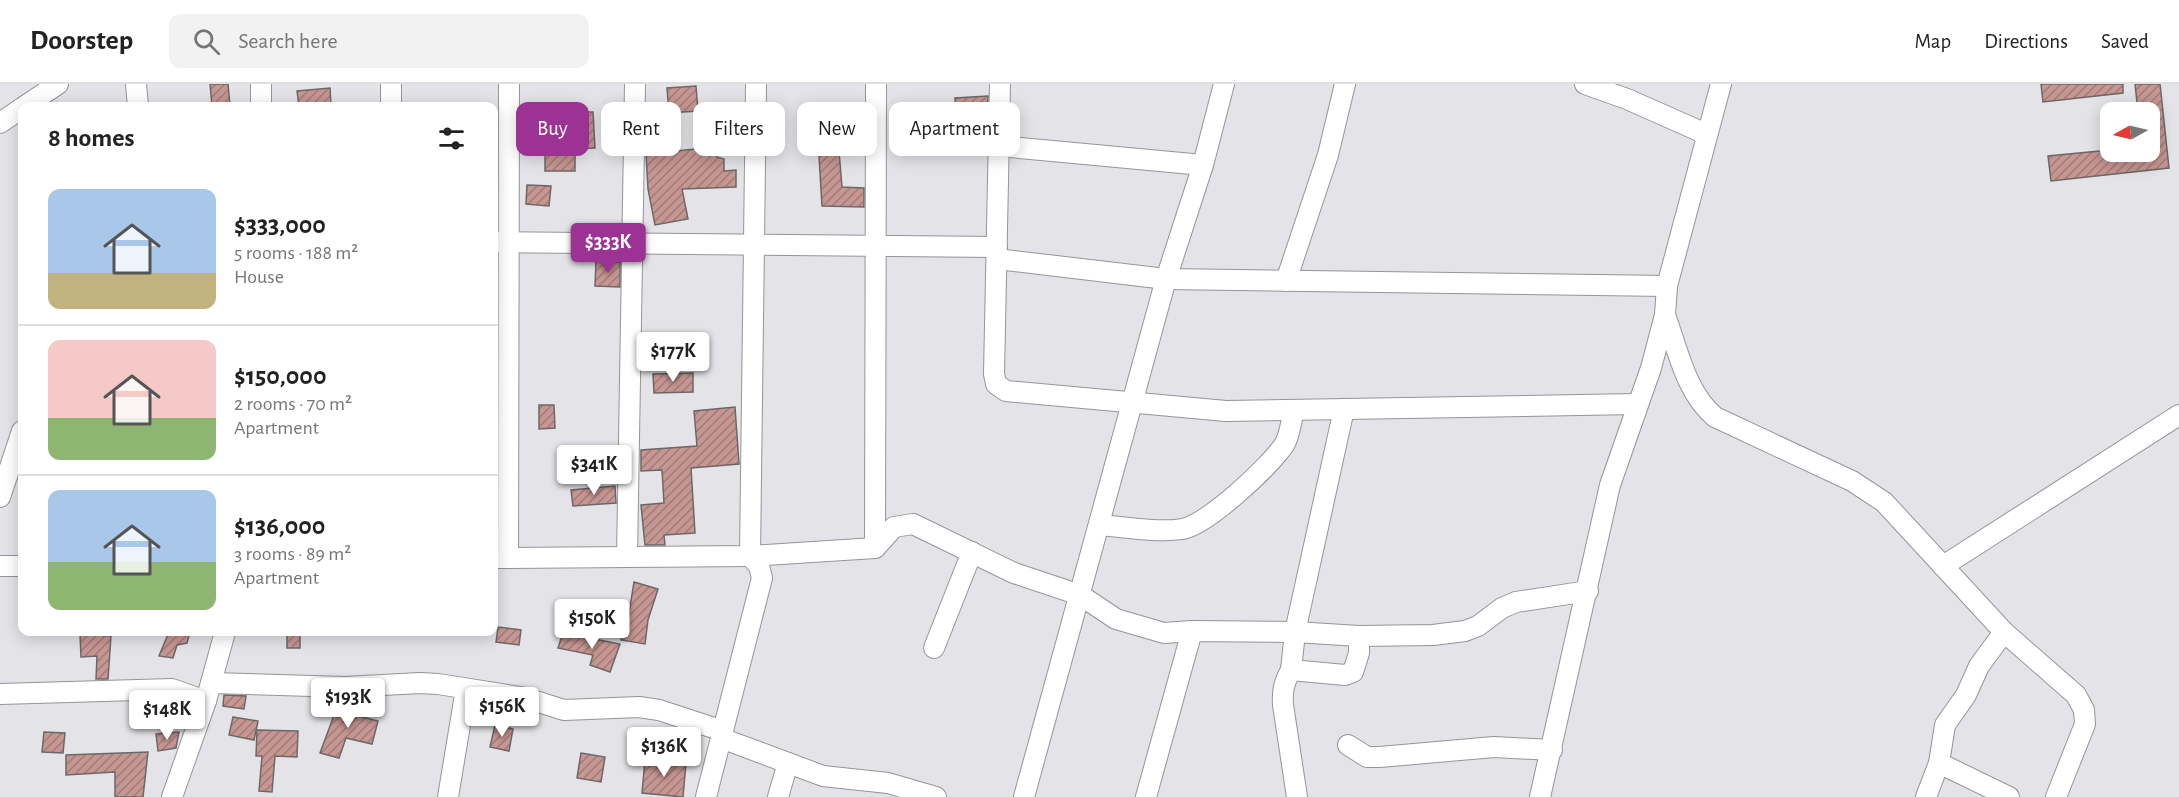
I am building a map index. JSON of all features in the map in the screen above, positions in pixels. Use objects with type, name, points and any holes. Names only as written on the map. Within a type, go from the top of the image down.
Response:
[{"type":"street","points":[[31,102],[58,84]]},
{"type":"street","points":[[136,84],[138,102]]},
{"type":"street","points":[[261,84],[261,102]]},
{"type":"street","points":[[391,84],[391,102]]},
{"type":"street","points":[[509,84],[501,242],[501,558],[750,556],[875,548],[894,527],[913,524],[1014,573],[1080,595],[1116,619],[1164,633],[1192,631],[1295,632],[1359,636],[1433,635],[1465,631],[1515,602],[1588,591]]},
{"type":"street","points":[[627,557],[635,84]]},
{"type":"street","points":[[706,797],[762,578],[759,566],[750,556],[756,84]]},
{"type":"street","points":[[875,548],[876,84]]},
{"type":"street","points":[[1000,84],[1000,102]]},
{"type":"street","points":[[1024,797],[1166,279],[1203,165],[1224,84]]},
{"type":"street","points":[[1286,281],[1328,154],[1345,84]]},
{"type":"street","points":[[1585,84],[1706,134]]},
{"type":"street","points":[[1540,797],[1610,485],[1651,368],[1665,315],[1667,286],[1721,84]]},
{"type":"street","points":[[0,123],[18,111]]},
{"type":"street","points":[[1020,148],[1203,165]]},
{"type":"street","points":[[999,156],[994,374],[996,384],[1006,391],[1226,411],[1637,405]]},
{"type":"street","points":[[501,242],[875,245],[997,253],[1166,279],[1667,286]]},
{"type":"street","points":[[1665,315],[1694,393],[1703,407],[1715,417],[1852,481],[1876,497],[2004,632],[2076,695],[2084,710],[2084,730],[2056,797]]},
{"type":"street","points":[[1297,797],[1282,692],[1291,670],[1295,632],[1344,409]]},
{"type":"street","points":[[1099,525],[1182,529],[1202,522],[1261,471],[1286,443],[1294,410]]},
{"type":"street","points":[[1943,566],[2179,415]]},
{"type":"street","points":[[0,497],[18,443]]},
{"type":"street","points":[[934,648],[972,552]]},
{"type":"street","points":[[0,566],[18,566]]},
{"type":"street","points":[[1146,797],[1192,631]]},
{"type":"street","points":[[1926,797],[1939,763],[1945,725],[1966,695],[1979,666],[2004,632]]},
{"type":"street","points":[[172,797],[208,692],[224,636]]},
{"type":"street","points":[[1291,670],[1346,675],[1353,672],[1359,653],[1359,636]]},
{"type":"street","points":[[0,694],[172,689],[208,692],[420,683],[526,698],[564,710],[639,707],[659,710],[823,776],[888,783],[936,797]]},
{"type":"street","points":[[448,797],[466,689]]},
{"type":"street","points":[[1348,745],[1367,757],[1494,747],[1552,750]]},
{"type":"street","points":[[778,797],[788,763]]},
{"type":"street","points":[[1939,763],[2009,797]]},
{"type":"building","points":[[210,84],[228,84],[230,102],[212,102]]},
{"type":"building","points":[[2041,84],[2123,84],[2123,93],[2043,102]]},
{"type":"building","points":[[2135,84],[2160,84],[2169,168],[2051,181],[2048,156],[2100,151],[2100,162],[2160,162],[2160,102],[2137,102]]},
{"type":"building","points":[[696,86],[697,102],[693,102],[693,111],[681,112],[681,102],[668,102],[667,88]]},
{"type":"building","points":[[330,88],[331,102],[298,102],[297,91]]},
{"type":"building","points":[[988,96],[988,102],[955,102],[955,98]]},
{"type":"building","points":[[589,112],[593,112],[595,148],[589,148]]},
{"type":"building","points":[[693,149],[693,156],[717,156],[724,159],[724,171],[736,170],[736,187],[682,189],[688,219],[655,225],[648,189],[646,156],[681,156],[681,150]]},
{"type":"building","points":[[545,156],[575,156],[575,171],[545,171]]},
{"type":"building","points":[[819,156],[839,156],[842,187],[864,188],[864,207],[822,206]]},
{"type":"building","points":[[527,185],[551,186],[549,206],[526,204]]},
{"type":"building","points":[[596,261],[620,262],[620,287],[595,286]]},
{"type":"building","points":[[693,373],[693,392],[654,393],[653,374]]},
{"type":"building","points":[[539,405],[554,405],[555,428],[539,429]]},
{"type":"building","points":[[735,407],[739,464],[691,468],[695,533],[664,535],[665,545],[645,545],[641,505],[664,503],[662,470],[641,471],[641,450],[697,446],[694,411]]},
{"type":"building","points":[[615,486],[616,503],[573,506],[571,490]]},
{"type":"building","points":[[634,582],[658,589],[648,620],[645,644],[621,640],[625,619],[628,619]]},
{"type":"building","points":[[498,627],[521,630],[519,645],[496,642]]},
{"type":"building","points":[[563,633],[620,644],[610,672],[590,665],[593,655],[558,648]]},
{"type":"building","points":[[80,636],[111,636],[108,679],[96,679],[97,656],[81,657]]},
{"type":"building","points":[[167,636],[189,636],[187,643],[177,645],[173,658],[159,656]]},
{"type":"building","points":[[287,636],[300,636],[300,648],[287,648]]},
{"type":"building","points":[[224,695],[246,696],[244,709],[223,706]]},
{"type":"building","points":[[340,699],[359,701],[354,715],[378,721],[372,744],[346,738],[339,758],[320,753]]},
{"type":"building","points":[[233,717],[258,721],[254,740],[229,735]]},
{"type":"building","points":[[495,725],[513,729],[509,751],[490,747]]},
{"type":"building","points":[[257,730],[298,731],[297,757],[275,756],[272,792],[259,791],[262,756],[256,756]]},
{"type":"building","points":[[44,732],[65,733],[63,753],[42,752]]},
{"type":"building","points":[[179,732],[176,748],[158,751],[156,734]]},
{"type":"building","points":[[148,752],[143,797],[115,797],[115,772],[66,775],[66,755]]},
{"type":"building","points":[[581,753],[605,757],[601,782],[577,778]]},
{"type":"building","points":[[645,760],[686,763],[683,797],[642,793]]}]
